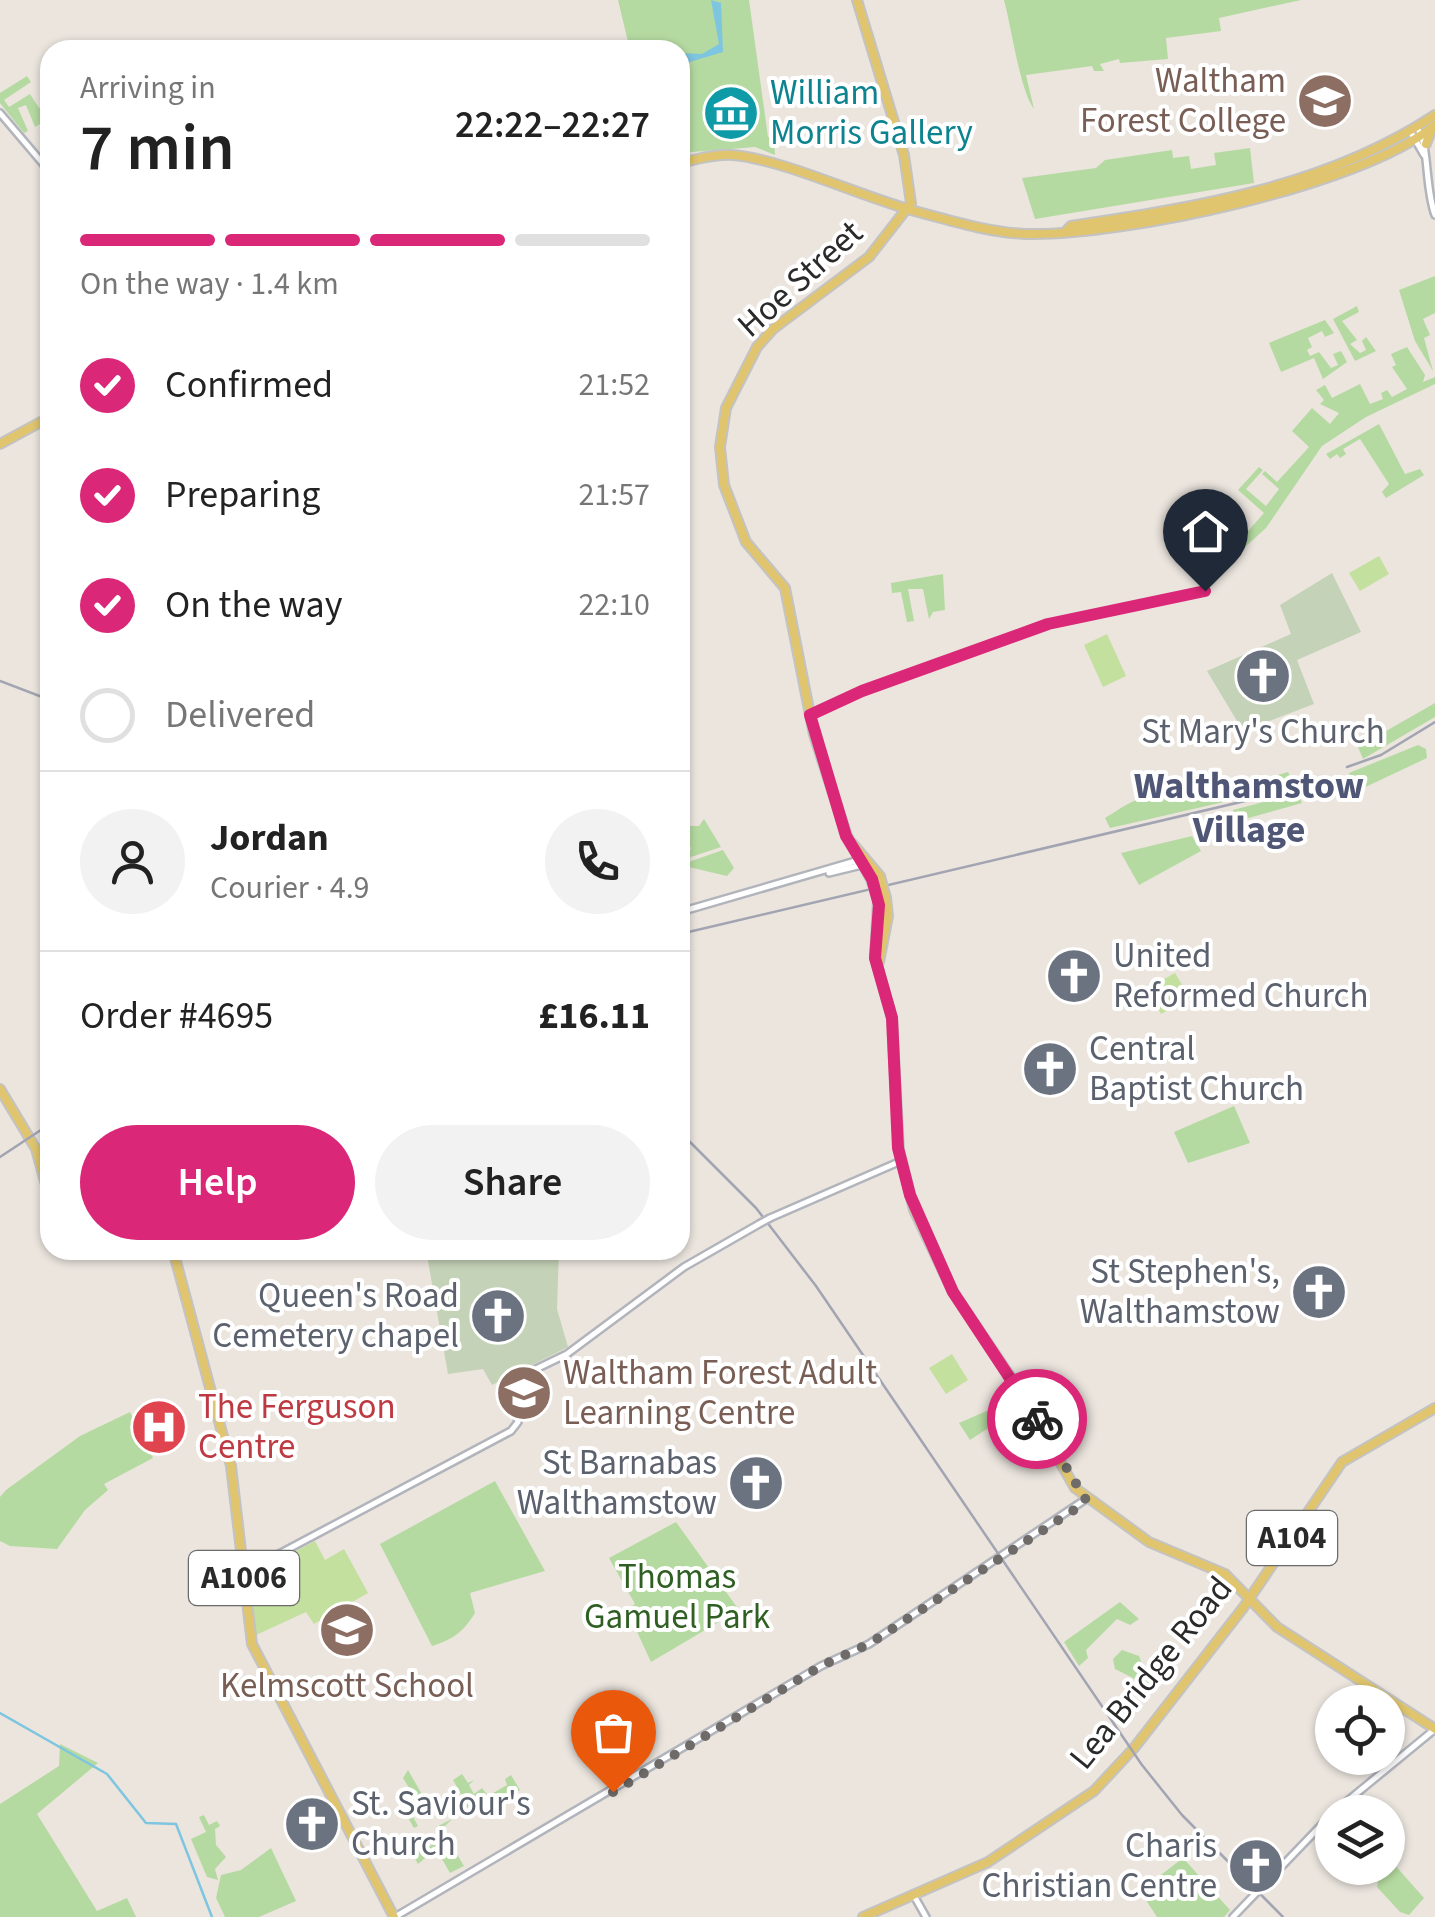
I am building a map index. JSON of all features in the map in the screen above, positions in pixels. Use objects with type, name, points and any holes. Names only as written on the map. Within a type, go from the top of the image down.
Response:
[{"type":"main road","points":[[858,0],[910,181],[908,210]]},
{"type":"main road","points":[[1418,135],[1435,115]]},
{"type":"main road","points":[[690,162],[735,155],[908,210],[1018,233],[1175,216],[1251,200],[1434,126]]},
{"type":"main road","name":"Hoe Street","points":[[908,210],[869,258],[762,342],[731,394],[723,421],[720,463],[728,497],[750,550],[786,588],[810,715],[850,841],[876,877],[882,899],[878,968],[892,1018],[900,1161],[922,1229],[951,1288],[1086,1500],[1156,1546],[1220,1570],[1277,1627],[1435,1729]]},
{"type":"main road","points":[[0,444],[40,422]]},
{"type":"main road","points":[[0,1089],[36,1149],[40,1163]]},
{"type":"main road","name":"A1006","points":[[176,1260],[231,1466],[256,1654],[394,1917]]},
{"type":"main road","name":"Lea Bridge Road","points":[[864,1917],[988,1862],[1094,1791],[1134,1748],[1248,1599],[1342,1462],[1435,1408]]},
{"type":"street","points":[[0,113],[40,160]]},
{"type":"street","points":[[1418,135],[1424,155],[1425,184],[1435,215]]},
{"type":"street","points":[[1418,135],[1424,155]]},
{"type":"street","points":[[810,715],[862,691],[1048,624],[1205,591]]},
{"type":"street","points":[[690,909],[865,861]]},
{"type":"street","points":[[243,1573],[512,1431],[518,1422],[508,1387],[512,1379],[570,1352],[684,1267],[770,1218],[900,1161]]},
{"type":"street","points":[[394,1917],[821,1666],[869,1644],[1086,1500]]},
{"type":"street","points":[[1356,1795],[1435,1729]]},
{"type":"street","points":[[1234,1917],[1315,1833]]},
{"type":"street","points":[[913,1894],[926,1917]]},
{"type":"green space","points":[[618,0],[749,0],[768,137],[774,137],[775,155],[755,147],[690,152],[690,40],[628,40]]},
{"type":"green space","points":[[1004,0],[1301,0],[1219,18],[1221,31],[1166,38],[1168,59],[1120,63],[1119,59],[1100,64],[1104,71],[1094,71],[1092,66],[1026,75],[1034,109],[1020,75]]},
{"type":"green space","points":[[27,76],[31,82],[4,100],[9,107],[30,94],[40,108],[40,124],[35,127],[26,105],[18,108],[28,131],[24,133],[0,103],[0,93]]},
{"type":"green space","points":[[1250,148],[1254,183],[1035,219],[1022,178],[1096,168],[1105,160],[1172,150],[1173,158],[1189,156],[1191,169],[1216,165],[1214,153]]},
{"type":"green space","points":[[1435,276],[1435,313],[1423,319],[1430,335],[1424,338],[1433,371],[1415,341],[1399,290]]},
{"type":"green space","points":[[1357,306],[1359,312],[1342,321],[1357,340],[1350,344],[1360,353],[1366,350],[1362,341],[1366,337],[1376,351],[1355,361],[1333,319]]},
{"type":"green space","points":[[1325,320],[1334,333],[1325,337],[1322,331],[1308,338],[1310,356],[1319,352],[1331,368],[1338,365],[1333,354],[1341,351],[1347,362],[1323,379],[1314,358],[1281,372],[1269,343]]},
{"type":"green space","points":[[1407,347],[1425,375],[1423,382],[1435,377],[1435,384],[1366,417],[1322,446],[1266,528],[1215,574],[1205,573],[1186,534],[1189,525],[1199,537],[1209,527],[1233,548],[1264,513],[1238,490],[1259,467],[1263,470],[1246,489],[1266,506],[1279,489],[1262,474],[1265,471],[1277,482],[1309,447],[1292,431],[1312,408],[1330,424],[1339,413],[1320,404],[1324,400],[1316,390],[1325,385],[1332,398],[1360,384],[1370,404],[1383,399],[1381,393],[1387,390],[1392,397],[1407,389],[1392,367],[1396,365],[1391,354]]},
{"type":"green space","points":[[1379,424],[1405,474],[1420,469],[1424,475],[1386,498],[1382,492],[1389,484],[1360,439],[1343,449],[1346,454],[1340,458],[1337,454],[1330,459],[1326,454]]},
{"type":"green space","points":[[1379,556],[1389,574],[1360,591],[1349,573]]},
{"type":"green space","points":[[1332,573],[1361,632],[1297,660],[1314,704],[1243,731],[1207,671],[1291,634],[1280,605]]},
{"type":"green space","points":[[943,574],[945,610],[933,612],[929,619],[923,589],[908,589],[914,621],[907,622],[901,592],[892,593],[891,583]]},
{"type":"green space","points":[[1107,634],[1126,676],[1103,687],[1084,645]]},
{"type":"green space","points":[[1435,703],[1435,717],[1363,759],[1358,747]]},
{"type":"green space","points":[[1418,745],[1426,749],[1427,758],[1357,791],[1349,773]]},
{"type":"green space","points":[[1288,772],[1294,784],[1234,801],[1233,788]]},
{"type":"green space","points":[[1225,786],[1224,802],[1110,828],[1105,818],[1149,795],[1195,796]]},
{"type":"green space","points":[[1298,793],[1302,803],[1234,822],[1233,810]]},
{"type":"green space","points":[[704,819],[721,847],[690,857],[690,826],[699,826]]},
{"type":"green space","points":[[1192,836],[1201,851],[1139,885],[1121,853]]},
{"type":"green space","points":[[723,850],[734,868],[727,876],[690,867],[690,862]]},
{"type":"green space","points":[[1175,973],[1190,998],[1161,1014],[1146,989]]},
{"type":"green space","points":[[1234,1106],[1250,1143],[1188,1163],[1174,1132]]},
{"type":"green space","points":[[428,1260],[559,1260],[557,1309],[568,1347],[492,1385],[483,1369],[448,1374]]},
{"type":"green space","points":[[952,1354],[968,1380],[946,1394],[929,1368]]},
{"type":"green space","points":[[998,1406],[1005,1417],[970,1440],[959,1423]]},
{"type":"green space","points":[[130,1412],[153,1458],[104,1484],[108,1490],[85,1510],[57,1549],[10,1546],[0,1541],[0,1497],[6,1490],[80,1436]]},
{"type":"green space","points":[[495,1481],[545,1571],[470,1593],[475,1613],[471,1620],[457,1634],[432,1646],[380,1544]]},
{"type":"green space","name":"Thomas Gamuel Park","points":[[676,1522],[739,1610],[651,1662],[627,1610],[635,1604],[609,1558]]},
{"type":"green space","points":[[315,1541],[325,1560],[344,1549],[368,1593],[314,1624],[306,1612],[254,1636],[249,1576]]},
{"type":"green space","points":[[1120,1602],[1139,1619],[1130,1625],[1117,1619],[1086,1650],[1088,1658],[1079,1666],[1064,1642]]},
{"type":"green space","points":[[1122,1650],[1139,1656],[1151,1687],[1115,1669],[1113,1659]]},
{"type":"green space","points":[[60,1744],[98,1763],[37,1814],[97,1911],[127,1898],[136,1917],[0,1917],[0,1804],[59,1766]]},
{"type":"green space","points":[[408,1770],[435,1817],[430,1819],[420,1804],[410,1811],[418,1826],[414,1828],[397,1799],[411,1791],[403,1778]]},
{"type":"green space","points":[[462,1774],[468,1783],[474,1780],[469,1785],[474,1794],[482,1788],[488,1796],[507,1785],[505,1779],[511,1775],[520,1790],[491,1807],[485,1798],[460,1812],[457,1807],[465,1801],[453,1780]]},
{"type":"green space","points":[[204,1815],[209,1825],[217,1821],[220,1826],[215,1829],[216,1845],[226,1857],[215,1869],[218,1880],[207,1877],[191,1839],[206,1832],[199,1817]]},
{"type":"green space","points":[[452,1819],[442,1829],[464,1866],[450,1873],[438,1852],[445,1848],[442,1844],[418,1864],[413,1855],[441,1840],[436,1827]]},
{"type":"green space","points":[[271,1848],[296,1901],[259,1917],[225,1917],[216,1898],[221,1875],[241,1870]]},
{"type":"green space","points":[[1183,1858],[1230,1910],[1224,1917],[1157,1917],[1140,1891]]},
{"type":"green space","points":[[1405,1877],[1424,1898],[1409,1915],[1400,1912],[1377,1887],[1405,1885]]},
{"type":"water","points":[[711,0],[721,3],[723,52],[690,62],[690,53],[702,54],[719,44]]},
{"type":"waterway","points":[[0,1713],[107,1774],[146,1823],[176,1824],[212,1917]]},
{"type":"railway","points":[[0,681],[40,696]]},
{"type":"railway","points":[[1347,767],[1381,755],[1435,722]]},
{"type":"railway","points":[[690,932],[1296,789]]},
{"type":"railway","points":[[0,1157],[40,1131]]},
{"type":"railway","points":[[690,1142],[756,1208],[816,1286],[1142,1765],[1182,1815],[1283,1917]]},
{"type":"way so far","points":[[613,1792],[821,1666],[869,1644],[1080,1506],[1086,1500],[1070,1480],[1037,1419]]},
{"type":"place","name":"Waltham Forest College","points":[[1325,101]]},
{"type":"place","name":"William Morris Gallery","points":[[731,113]]},
{"type":"place","name":"St Mary's Church","points":[[1263,676]]},
{"type":"place","name":"United Reformed Church","points":[[1074,976]]},
{"type":"place","name":"Central Baptist Church","points":[[1050,1069]]},
{"type":"place","name":"St Stephen's, Walthamstow","points":[[1319,1292]]},
{"type":"place","name":"Queen's Road Cemetery chapel","points":[[498,1316]]},
{"type":"place","name":"Waltham Forest Adult Learning Centre","points":[[524,1393]]},
{"type":"place","name":"The Ferguson Centre","points":[[159,1427]]},
{"type":"place","name":"St Barnabas Walthamstow","points":[[756,1483]]},
{"type":"place","name":"Kelmscott School","points":[[347,1630]]},
{"type":"place","name":"St. Saviour's Church","points":[[312,1824]]},
{"type":"place","name":"Charis Christian Centre","points":[[1256,1866]]},
{"type":"district","name":"Walthamstow Village","points":[[1249,808]]},
{"type":"route","points":[[1037,1419],[953,1292],[910,1195],[898,1148],[892,1018],[875,958],[879,905],[872,879],[846,836],[810,715],[862,691],[1048,624],[1205,591]]}]
